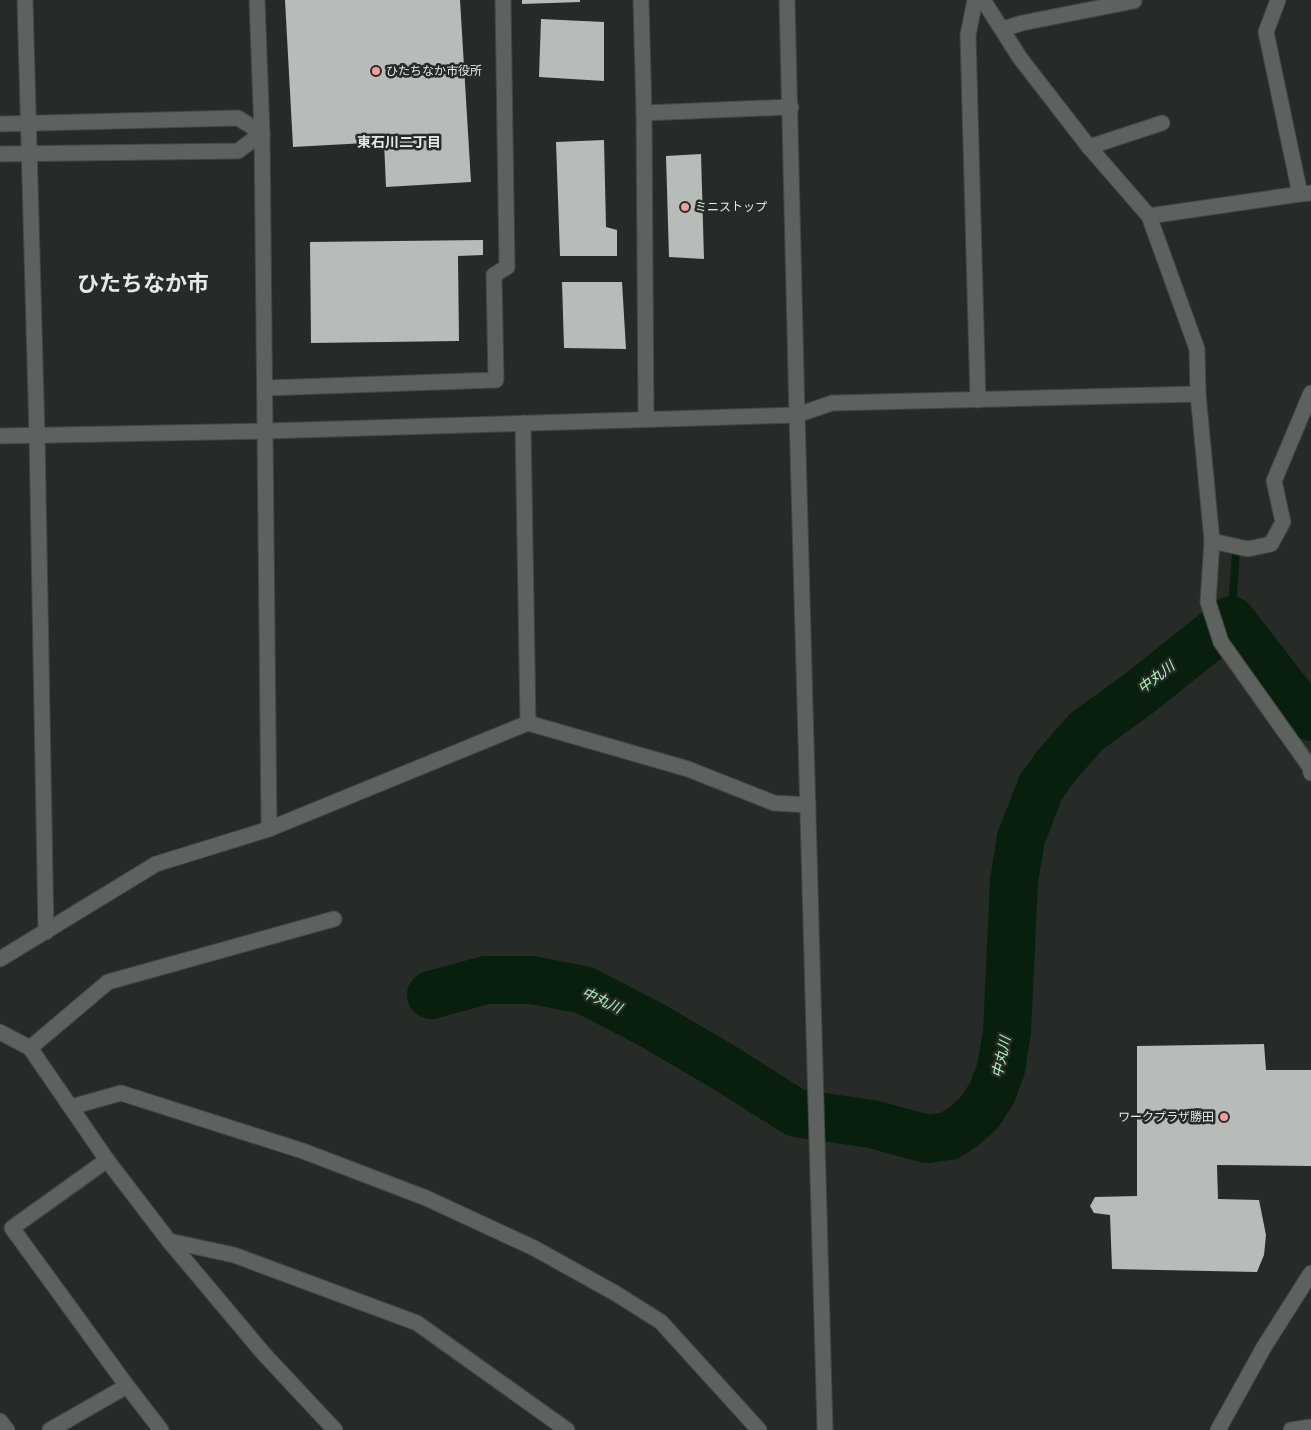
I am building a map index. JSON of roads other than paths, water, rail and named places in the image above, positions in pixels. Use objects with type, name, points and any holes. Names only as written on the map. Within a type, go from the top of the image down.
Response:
[{"type":"street","points":[[25,0],[37,435],[46,932]]},
{"type":"street","points":[[257,0],[262,133],[266,388],[270,829]]},
{"type":"street","points":[[266,388],[496,380],[494,275],[507,267],[503,0]]},
{"type":"street","points":[[641,0],[644,113],[646,419]]},
{"type":"street","points":[[787,0],[825,1430]]},
{"type":"street","points":[[975,0],[968,35],[978,400]]},
{"type":"street","points":[[984,0],[1020,58],[1089,147],[1149,216],[1197,349],[1198,394],[1212,541],[1208,602],[1221,642],[1310,767],[1311,773]]},
{"type":"street","points":[[1149,216],[1306,194],[1266,32],[1278,0]]},
{"type":"street","points":[[1002,29],[1022,23],[1134,1]]},
{"type":"street","points":[[644,113],[791,107]]},
{"type":"street","points":[[0,124],[238,118],[262,133]]},
{"type":"street","points":[[1089,147],[1162,124]]},
{"type":"street","points":[[0,154],[238,150],[262,133]]},
{"type":"street","points":[[1212,541],[1248,549],[1271,544],[1282,522],[1274,481],[1311,393]]},
{"type":"street","points":[[0,436],[797,415],[832,403],[1198,394]]},
{"type":"street","points":[[523,423],[528,723]]},
{"type":"street","points":[[0,959],[156,864],[270,829],[528,723],[688,769],[774,803],[808,804]]},
{"type":"street","points":[[30,1048],[108,982],[334,919]]},
{"type":"street","points":[[0,1032],[30,1048],[107,1160],[169,1241],[264,1354],[335,1430]]},
{"type":"street","points":[[71,1107],[121,1093],[303,1151],[426,1198],[534,1248],[615,1293],[661,1322],[759,1430]]},
{"type":"street","points":[[107,1160],[12,1228],[161,1430]]},
{"type":"street","points":[[169,1241],[234,1255],[417,1323],[567,1430]]},
{"type":"street","points":[[1218,1430],[1264,1347],[1311,1273]]},
{"type":"street","points":[[50,1430],[127,1386]]},
{"type":"street","points":[[0,1422],[7,1430]]},
{"type":"street","points":[[1291,1430],[1311,1427]]},
{"type":"waterway","points":[[1231,620],[1236,553]]},
{"type":"waterway","name":"中丸川","points":[[431,995],[486,980],[532,980],[584,990],[650,1024],[796,1113],[872,1124],[927,1139],[949,1136],[979,1113],[992,1093],[1001,1069],[1007,1032],[1014,881],[1021,838],[1041,787],[1056,766],[1087,731],[1142,691],[1231,620],[1301,710],[1311,717]]},
{"type":"place","name":"ひたちなか市役所","points":[[376,71]]},
{"type":"place","name":"ミニストップ","points":[[685,207]]},
{"type":"place","name":"ワークプラザ勝田","points":[[1224,1117]]},
{"type":"district","name":"東石川二丁目","points":[[399,142]]},
{"type":"district","name":"ひたちなか市","points":[[143,283]]}]
